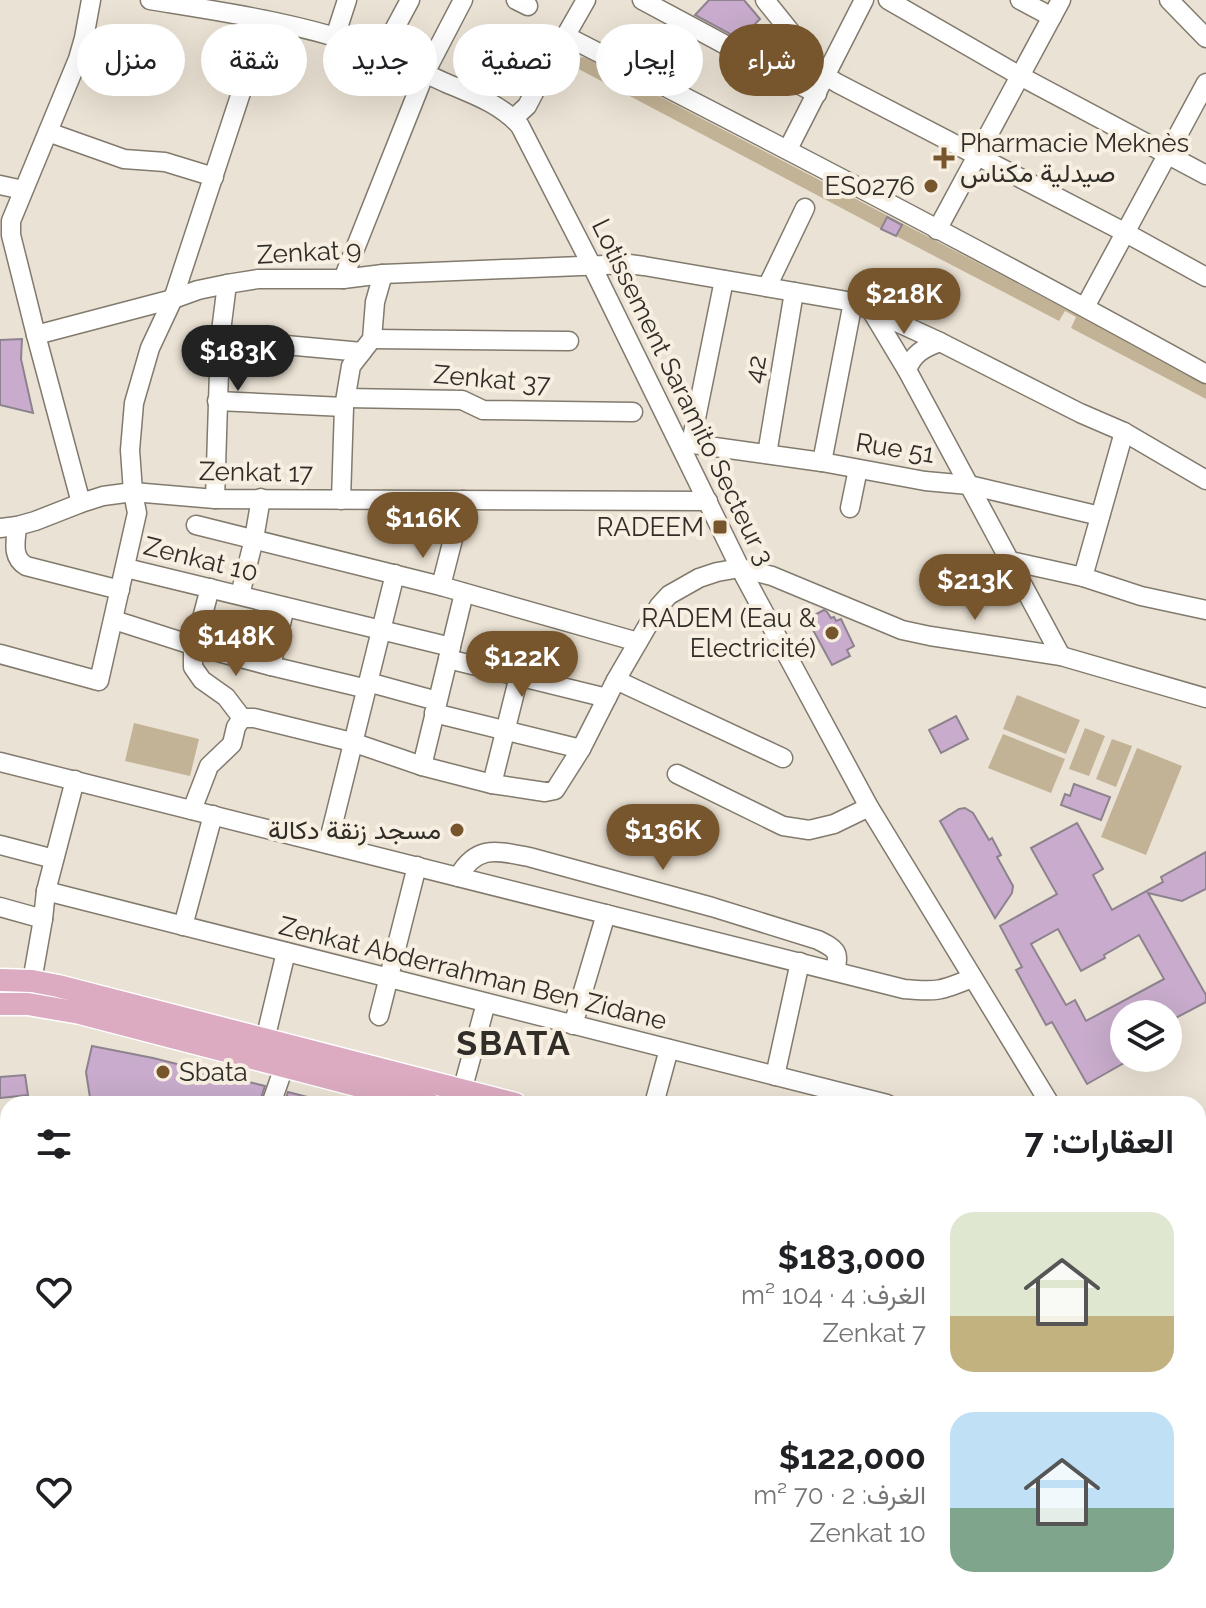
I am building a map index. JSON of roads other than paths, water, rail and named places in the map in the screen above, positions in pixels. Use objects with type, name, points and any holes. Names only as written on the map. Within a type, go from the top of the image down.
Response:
[{"type":"main road","points":[[0,980],[58,986],[482,1096]]},
{"type":"main road","points":[[0,1004],[28,1004],[80,1013],[398,1096]]},
{"type":"street","points":[[81,503],[11,235],[11,221],[78,59],[91,0]]},
{"type":"street","name":"Lotissement Saramito Secteur 3","points":[[150,0],[180,2],[323,34]]},
{"type":"street","points":[[0,654],[99,681],[137,513],[130,450],[134,403],[150,348],[173,299],[214,177],[262,0]]},
{"type":"street","points":[[339,24],[347,0]]},
{"type":"street","points":[[397,24],[410,0]]},
{"type":"street","points":[[437,50],[463,0]]},
{"type":"street","points":[[573,24],[586,0]]},
{"type":"street","points":[[642,0],[719,41]]},
{"type":"street","points":[[765,0],[826,76],[837,83],[1206,277]]},
{"type":"street","points":[[824,80],[864,0]]},
{"type":"street","points":[[888,0],[1020,76],[1206,175]]},
{"type":"street","points":[[1020,0],[1052,17]]},
{"type":"street","points":[[937,230],[1061,0]]},
{"type":"street","points":[[1169,0],[1206,38]]},
{"type":"street","points":[[580,43],[788,149],[1206,374]]},
{"type":"street","name":"Lotissement Saramito Secteur 3","points":[[437,78],[493,104],[514,118],[525,133],[685,443],[740,568],[869,807],[1045,1096]]},
{"type":"street","points":[[1085,307],[1206,83]]},
{"type":"street","points":[[343,279],[416,96]]},
{"type":"street","points":[[514,118],[532,96]]},
{"type":"street","points":[[788,149],[816,96]]},
{"type":"street","points":[[48,132],[124,159],[165,162],[214,177]]},
{"type":"street","points":[[0,185],[23,190]]},
{"type":"street","points":[[767,287],[805,208]]},
{"type":"street","name":"Zenkat 9","points":[[36,335],[198,290],[258,279],[343,279],[383,274],[629,264],[853,302],[1124,432],[1206,480]]},
{"type":"street","points":[[341,500],[345,402],[351,366],[367,346],[383,274]]},
{"type":"street","points":[[685,443],[724,280]]},
{"type":"street","points":[[215,499],[220,339],[227,284]]},
{"type":"street","name":"42","points":[[767,454],[794,292]]},
{"type":"street","points":[[822,462],[853,302]]},
{"type":"street","points":[[871,310],[907,370],[1061,656]]},
{"type":"street","points":[[220,339],[367,346],[569,341]]},
{"type":"street","points":[[907,370],[920,351],[940,342]]},
{"type":"street","name":"Zenkat 37","points":[[217,401],[462,400],[483,410],[633,412]]},
{"type":"street","points":[[1083,577],[1124,432]]},
{"type":"street","name":"Rue 51","points":[[685,443],[822,462],[925,481],[969,485],[1100,516]]},
{"type":"street","points":[[850,508],[858,469]]},
{"type":"street","name":"Zenkat 17","points":[[8,527],[103,496],[133,492],[215,499],[708,501]]},
{"type":"street","points":[[240,595],[261,498]]},
{"type":"street","points":[[441,586],[463,500]]},
{"type":"street","points":[[196,525],[441,586],[638,642]]},
{"type":"street","points":[[8,527],[15,552],[26,566],[120,590]]},
{"type":"street","points":[[1010,561],[1206,610]]},
{"type":"street","name":"Zenkat 10","points":[[126,568],[380,629],[519,676],[607,698]]},
{"type":"street","points":[[242,718],[254,718],[352,742],[422,766],[492,784],[545,792],[555,790],[581,749],[659,606],[669,595],[699,578],[740,568],[772,576],[902,630],[1061,656],[1206,698]]},
{"type":"street","points":[[328,844],[395,574]]},
{"type":"street","points":[[210,588],[192,659],[196,673],[226,697],[242,718]]},
{"type":"street","points":[[422,766],[464,593]]},
{"type":"street","points":[[271,666],[285,607]]},
{"type":"street","points":[[114,620],[271,666],[359,687],[375,684],[506,730],[581,749]]},
{"type":"street","points":[[492,784],[519,676]]},
{"type":"street","points":[[616,680],[783,758]]},
{"type":"street","points":[[192,810],[209,766],[232,744],[242,718]]},
{"type":"street","points":[[0,762],[904,989],[945,990],[972,978]]},
{"type":"street","points":[[677,774],[783,826],[809,830],[834,824],[869,807]]},
{"type":"street","points":[[28,1004],[46,891],[75,780]]},
{"type":"street","points":[[183,926],[213,815]]},
{"type":"street","points":[[0,845],[54,859]]},
{"type":"street","points":[[458,877],[466,862],[475,856],[501,852],[529,857],[712,907],[818,940],[832,947],[836,953],[835,971]]},
{"type":"street","points":[[379,1016],[417,866]]},
{"type":"street","name":"Zenkat Abderrahman Ben Zidane","points":[[46,891],[852,1096]]},
{"type":"street","points":[[0,907],[43,919]]},
{"type":"street","points":[[573,1025],[606,914]]},
{"type":"street","points":[[265,1040],[286,952]]},
{"type":"street","points":[[775,1076],[800,962]]},
{"type":"street","points":[[462,1091],[486,1003]]},
{"type":"street","points":[[656,1096],[669,1049]]},
{"type":"street","points":[[274,1096],[284,1067]]},
{"type":"place","name":"Pharmacie Meknès صيدلية مكناس","points":[[944,158]]},
{"type":"place","name":"ES0276","points":[[931,186]]},
{"type":"place","name":"RADEEM","points":[[720,527]]},
{"type":"place","name":"RADEM (Eau & Electricité)","points":[[832,633]]},
{"type":"place","name":"مسجد زنقة دكالة","points":[[457,830]]},
{"type":"place","name":"Sbata","points":[[163,1072]]},
{"type":"district","name":"SBATA","points":[[514,1043]]}]
